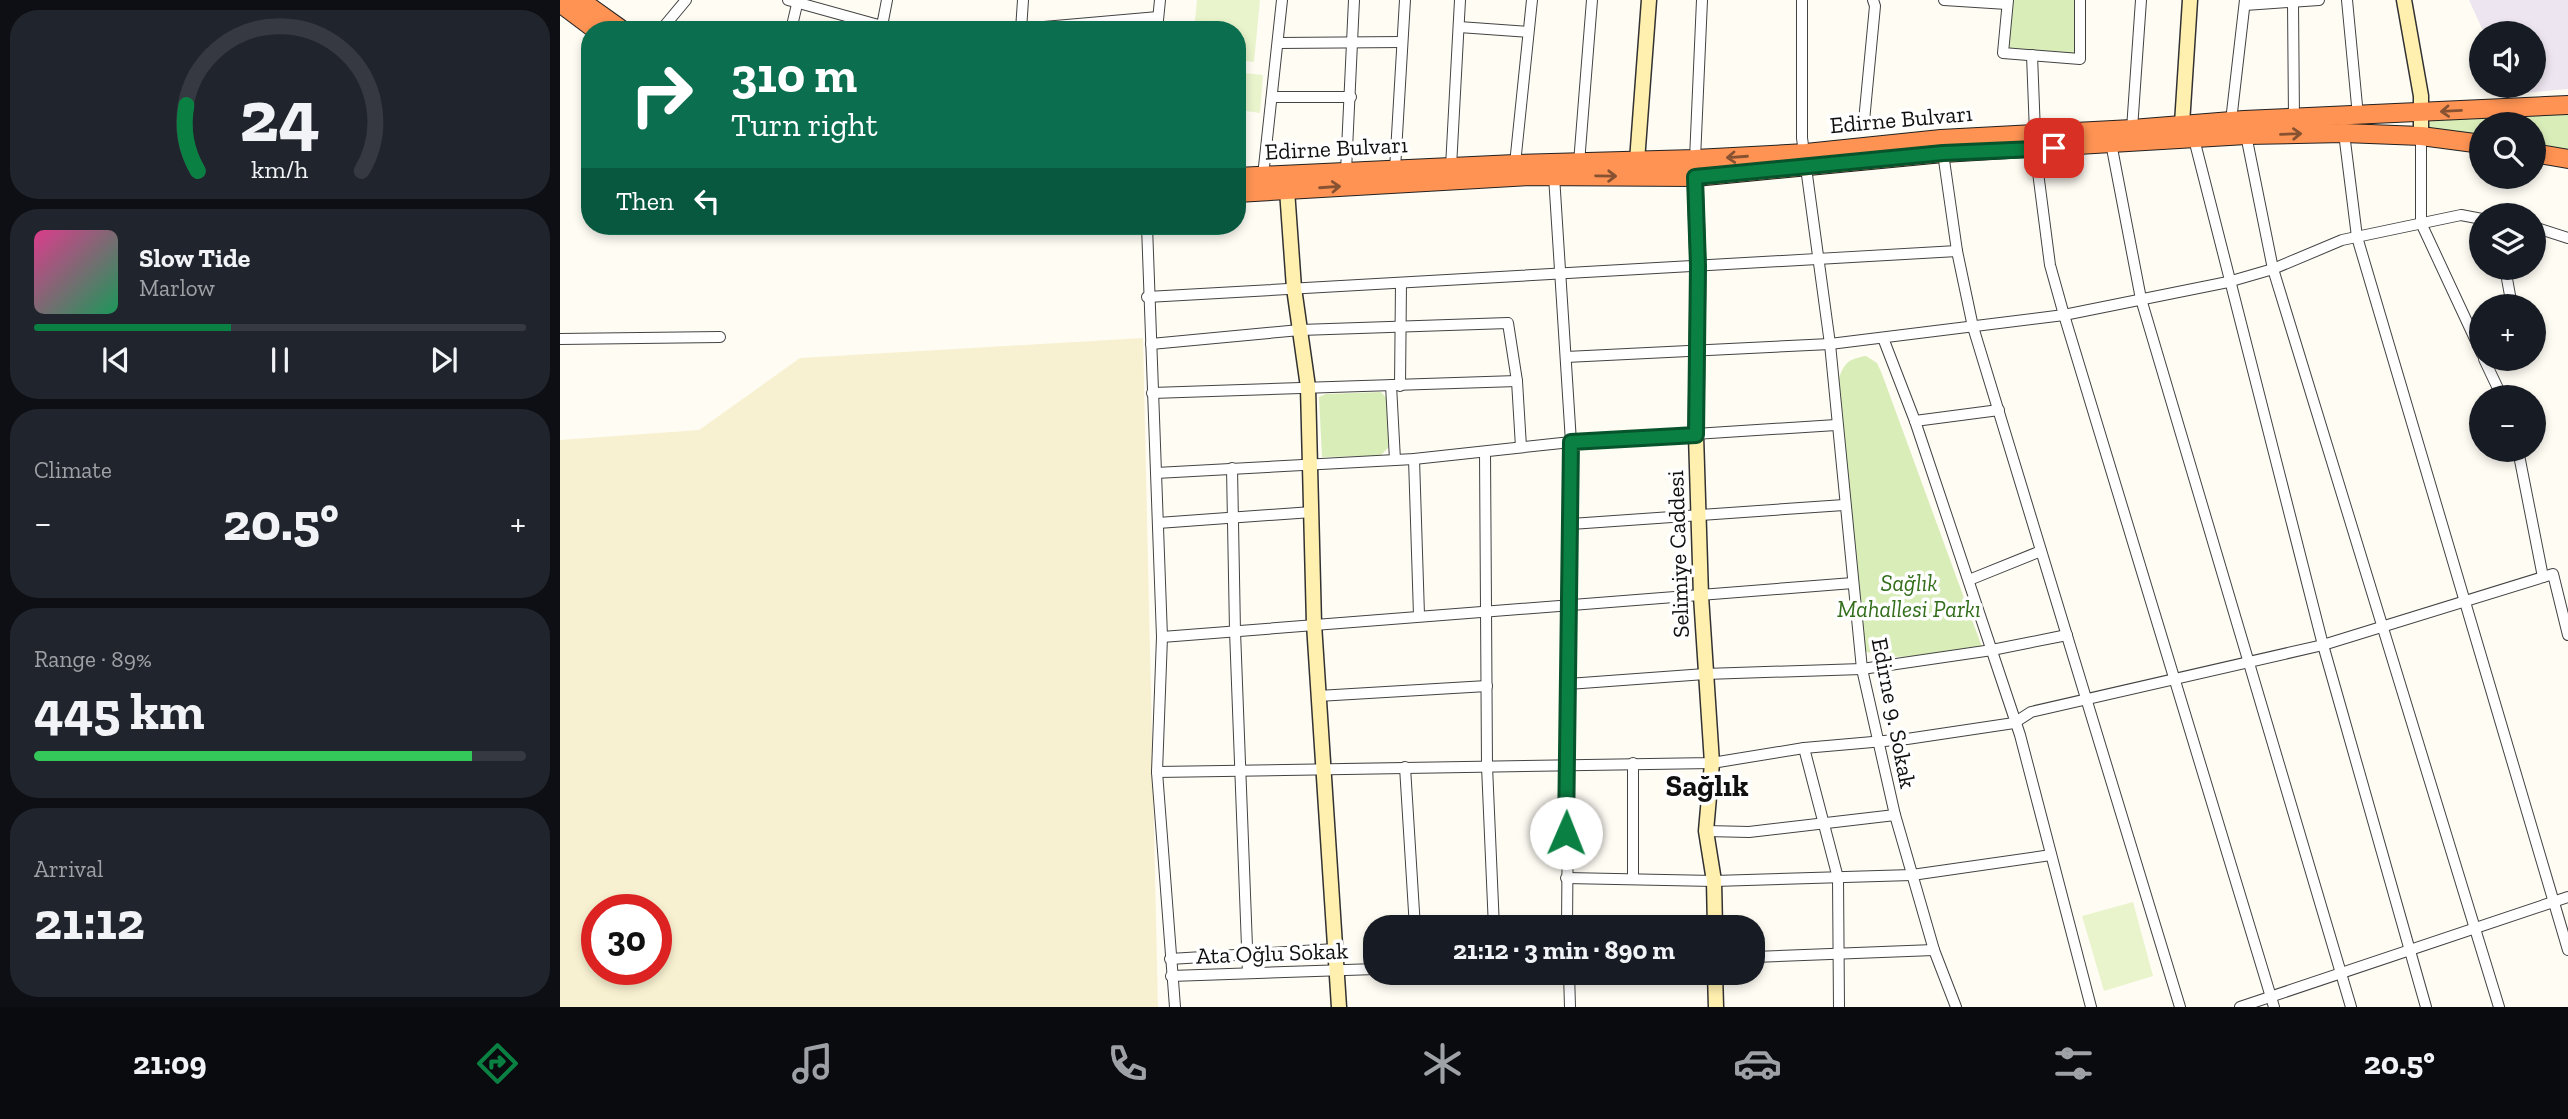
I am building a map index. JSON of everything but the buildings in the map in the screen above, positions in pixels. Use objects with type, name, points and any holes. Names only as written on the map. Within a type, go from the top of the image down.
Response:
[{"type":"highway","points":[[580,0],[609,21]]},
{"type":"highway","points":[[560,3],[584,21]]},
{"type":"highway","name":"Edirne Bulvarı","points":[[1246,192],[1943,153],[2182,124],[2568,105]]},
{"type":"highway","name":"Edirne Bulvarı","points":[[1807,160],[1928,140],[2111,143],[2344,132],[2421,136],[2469,142]]},
{"type":"highway","points":[[2546,155],[2568,159]]},
{"type":"highway","name":"Edirne Bulvarı","points":[[1246,177],[1637,161],[1695,168]]},
{"type":"street","points":[[669,21],[686,0]]},
{"type":"street","points":[[883,21],[887,0]]},
{"type":"street","points":[[1022,21],[1023,0]]},
{"type":"street","points":[[1158,21],[1160,0]]},
{"type":"street","points":[[1263,176],[1282,0]]},
{"type":"street","points":[[1346,171],[1354,0]]},
{"type":"street","points":[[1395,169],[1405,0]]},
{"type":"street","points":[[1451,167],[1460,0]]},
{"type":"street","points":[[1515,164],[1532,0]]},
{"type":"street","points":[[1579,163],[1592,0]]},
{"type":"street","points":[[1637,161],[1649,0]]},
{"type":"street","points":[[1695,168],[1702,0]]},
{"type":"street","name":"Edirne 9. Sokak","points":[[1802,0],[1802,138],[1807,160],[1816,258],[1830,344],[1862,669],[1880,739],[1895,815],[1934,950],[1956,1007]]},
{"type":"street","points":[[1864,121],[1875,6],[1872,0]]},
{"type":"street","points":[[1944,0],[2008,2],[2003,53],[2080,60],[2080,0]]},
{"type":"street","points":[[2132,129],[2141,0]]},
{"type":"street","points":[[2182,124],[2190,0]]},
{"type":"street","points":[[2231,121],[2245,2],[2293,3],[2319,0]]},
{"type":"street","points":[[2347,0],[2358,116]]},
{"type":"street","points":[[2404,0],[2417,64],[2421,113],[2421,223],[2469,326]]},
{"type":"street","points":[[792,21],[795,1],[865,21]]},
{"type":"street","points":[[2293,3],[2294,119]]},
{"type":"street","points":[[1128,21],[1158,17]]},
{"type":"street","points":[[1459,27],[1528,32]]},
{"type":"street","points":[[1279,43],[1402,42]]},
{"type":"street","points":[[2032,55],[2035,141],[2050,265],[2272,1002]]},
{"type":"street","points":[[1272,97],[1351,97]]},
{"type":"street","points":[[2344,132],[2357,237],[2568,950]]},
{"type":"street","points":[[2246,135],[2273,269],[2499,1007]]},
{"type":"street","points":[[2194,139],[2228,282],[2323,645],[2426,1007]]},
{"type":"street","points":[[2111,143],[2141,299],[2351,1007]]},
{"type":"street","points":[[1943,153],[1957,251],[1973,327],[2180,1007]]},
{"type":"street","name":"Selimiye Caddesi","points":[[1695,168],[1698,266],[1696,435],[1701,596],[1712,763],[1706,831],[1714,881],[1715,915]]},
{"type":"street","points":[[1554,176],[1571,442],[1567,915]]},
{"type":"street","points":[[1287,190],[1294,288],[1308,387],[1314,624],[1339,1007]]},
{"type":"street","points":[[1566,357],[1830,344],[2064,315],[2228,282],[2273,269],[2342,240],[2462,215],[2469,216]]},
{"type":"street","points":[[2546,231],[2568,238]]},
{"type":"street","points":[[1147,235],[1147,297],[1162,637],[1157,772],[1175,1007]]},
{"type":"street","points":[[1147,297],[1559,276],[1957,251]]},
{"type":"street","points":[[1395,460],[1401,283]]},
{"type":"street","points":[[1151,344],[1300,330],[1508,323],[1517,380],[1521,447]]},
{"type":"street","points":[[560,339],[720,337]]},
{"type":"street","points":[[1883,338],[1916,421],[1992,650],[2091,1007]]},
{"type":"street","points":[[1152,393],[1517,380]]},
{"type":"street","points":[[1916,421],[1999,411]]},
{"type":"street","points":[[1156,472],[1414,459],[1571,442],[1836,425]]},
{"type":"street","points":[[1485,452],[1487,766],[1493,915]]},
{"type":"street","points":[[1414,459],[1419,615]]},
{"type":"street","points":[[2520,462],[2543,577]]},
{"type":"street","points":[[1232,468],[1235,631],[1248,973]]},
{"type":"street","points":[[1571,524],[1844,505]]},
{"type":"street","points":[[1158,523],[1312,512]]},
{"type":"street","points":[[1969,580],[2042,551]]},
{"type":"street","points":[[1157,772],[1712,763],[1804,748],[1880,739],[1908,739],[2014,723],[2031,712],[2323,645],[2553,574],[2568,635]]},
{"type":"street","points":[[1162,637],[1487,609],[1701,596],[1853,583]]},
{"type":"street","points":[[1567,684],[1705,674],[1862,669],[1992,650],[2067,635]]},
{"type":"street","points":[[1318,696],[1487,687]]},
{"type":"street","points":[[1804,748],[1838,878],[1839,1007]]},
{"type":"street","points":[[1633,763],[1633,879]]},
{"type":"street","points":[[1405,767],[1414,915]]},
{"type":"street","points":[[1706,831],[1749,832],[1825,824],[1848,818],[1895,815]]},
{"type":"street","points":[[1566,878],[1714,881],[1838,878],[1912,874],[2051,855]]},
{"type":"street","points":[[2240,1007],[2272,1002],[2340,972],[2568,897]]},
{"type":"street","points":[[1170,960],[1335,949]]},
{"type":"street","points":[[1765,956],[1934,950]]},
{"type":"street","name":"Ata Oğlu Sokak","points":[[1171,976],[1363,969]]},
{"type":"street","points":[[1569,985],[1570,1007]]},
{"type":"street","points":[[1715,985],[1716,1007]]},
{"type":"shaded area","points":[[2469,0],[2568,0],[2568,89],[2546,91],[2546,21],[2479,21]]},
{"type":"shaded area","points":[[1143,338],[1158,1007],[560,1007],[560,440],[699,430],[800,358]]},
{"type":"green space","points":[[1197,0],[1260,0],[1254,62],[1246,61],[1246,21],[1195,21]]},
{"type":"green space","points":[[2010,0],[2074,0],[2074,54],[2005,53]]},
{"type":"green space","points":[[1246,73],[1263,75],[1260,113],[1246,111]]},
{"type":"green space","points":[[2568,112],[2568,153],[2546,150],[2546,113]]},
{"type":"green space","points":[[2469,117],[2469,138],[2429,131],[2428,125],[2432,119]]},
{"type":"green space","name":"Sağlık Mahallesi Parkı","points":[[1866,356],[1877,363],[1882,374],[1982,647],[1906,657],[1862,650],[1838,381],[1848,363]]},
{"type":"green space","points":[[1381,392],[1388,400],[1389,447],[1380,456],[1322,457],[1319,397],[1326,394]]},
{"type":"green space","points":[[2133,902],[2153,976],[2104,991],[2082,916]]},
{"type":"district","name":"Sağlık","points":[[1707,786]]},
{"type":"route","points":[[1566,833],[1571,442],[1696,435],[1698,266],[1695,177],[1943,153],[2054,148]]}]
